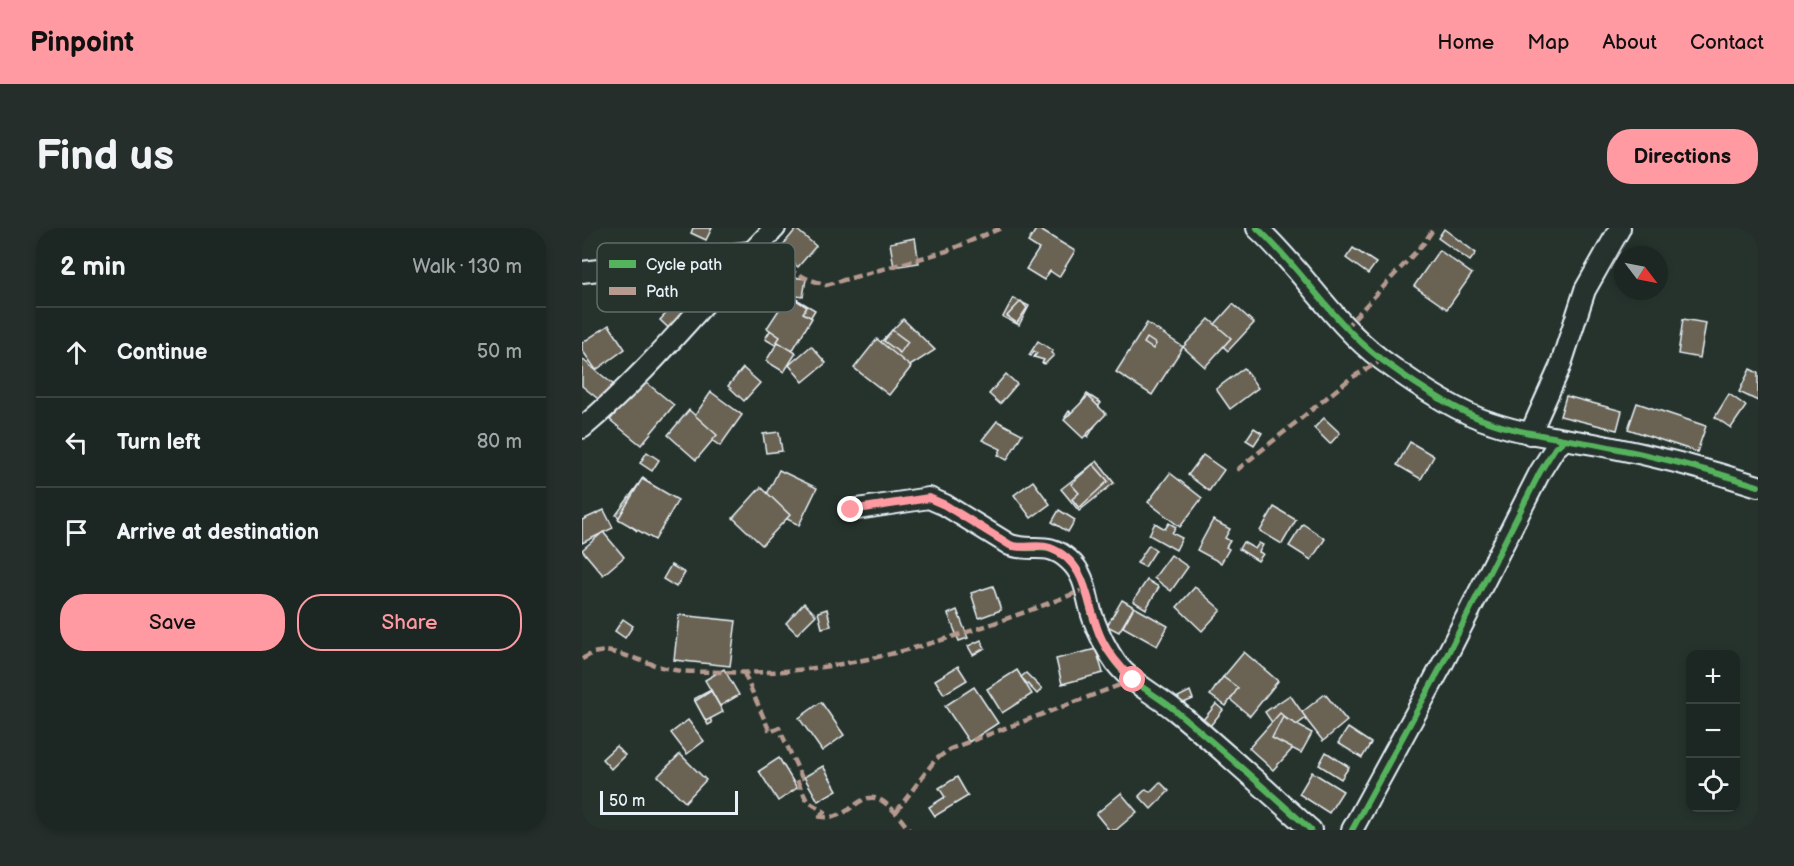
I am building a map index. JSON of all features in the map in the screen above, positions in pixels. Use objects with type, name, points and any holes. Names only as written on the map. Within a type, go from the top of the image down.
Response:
[{"type":"street","points":[[760,243],[775,228]]},
{"type":"street","points":[[1257,228],[1291,261],[1345,328],[1382,360],[1426,389],[1473,415],[1490,423],[1530,434],[1649,457],[1758,486]]},
{"type":"street","points":[[1530,434],[1560,367],[1585,290],[1620,228]]},
{"type":"street","points":[[582,272],[597,270]]},
{"type":"street","points":[[582,428],[616,400],[698,312]]},
{"type":"street","points":[[1352,830],[1442,665],[1540,472],[1555,448],[1564,440]]},
{"type":"street","points":[[851,510],[929,498],[945,505],[1010,545],[1018,548],[1049,547],[1060,554],[1081,574],[1092,617],[1102,641],[1117,664],[1133,680],[1197,729],[1311,830]]},
{"type":"building","points":[[693,228],[712,228],[706,240],[691,233]]},
{"type":"building","points":[[1037,228],[1075,251],[1059,277],[1050,271],[1044,280],[1026,269],[1039,249],[1028,242]]},
{"type":"building","points":[[796,229],[816,246],[798,267],[795,265],[795,243],[785,243]]},
{"type":"building","points":[[1444,229],[1476,253],[1470,261],[1438,238]]},
{"type":"building","points":[[915,238],[919,263],[894,267],[890,243]]},
{"type":"building","points":[[1353,248],[1376,263],[1368,274],[1346,258]]},
{"type":"building","points":[[1439,250],[1472,274],[1447,309],[1414,286]]},
{"type":"building","points":[[795,277],[806,279],[803,297],[795,296]]},
{"type":"building","points":[[795,298],[815,310],[789,353],[765,339],[781,312],[795,312]]},
{"type":"building","points":[[1013,298],[1029,306],[1019,325],[1003,317]]},
{"type":"building","points":[[795,299],[807,307],[803,313],[812,318],[791,353],[776,343],[780,337],[767,328],[777,312],[795,312]]},
{"type":"building","points":[[1021,301],[1027,308],[1017,323],[1007,316]]},
{"type":"building","points":[[1233,304],[1254,323],[1228,351],[1208,332]]},
{"type":"building","points":[[668,312],[692,312],[699,319],[680,339],[660,320]]},
{"type":"building","points":[[903,319],[935,350],[902,371],[881,352],[873,350]]},
{"type":"building","points":[[1209,319],[1231,338],[1205,367],[1183,347]]},
{"type":"building","points":[[1683,319],[1706,323],[1700,358],[1678,354]]},
{"type":"building","points":[[1147,323],[1183,347],[1152,395],[1116,372]]},
{"type":"building","points":[[609,325],[625,349],[596,370],[582,350],[582,343]]},
{"type":"building","points":[[892,330],[908,342],[900,353],[884,341]]},
{"type":"building","points":[[1147,338],[1156,344],[1153,349],[1144,343]]},
{"type":"building","points":[[877,339],[911,367],[889,395],[854,368]]},
{"type":"building","points":[[1038,341],[1053,351],[1051,353],[1054,355],[1045,364],[1042,363],[1044,360],[1034,357],[1037,353],[1034,351],[1031,356],[1029,355]]},
{"type":"building","points":[[778,342],[796,353],[784,372],[766,361]]},
{"type":"building","points":[[811,346],[826,363],[803,382],[789,365]]},
{"type":"building","points":[[582,359],[625,394],[612,410],[582,386]]},
{"type":"building","points":[[743,368],[760,383],[744,401],[728,386]]},
{"type":"building","points":[[1244,368],[1258,388],[1230,409],[1216,389]]},
{"type":"building","points":[[1750,369],[1758,373],[1758,401],[1739,392]]},
{"type":"building","points":[[1006,374],[1017,384],[1000,404],[989,394]]},
{"type":"building","points":[[643,380],[674,405],[641,445],[610,420]]},
{"type":"building","points":[[711,392],[742,415],[720,446],[689,424]]},
{"type":"building","points":[[1087,394],[1101,403],[1096,409],[1103,413],[1088,437],[1071,426],[1073,422],[1065,417],[1069,411],[1074,414]]},
{"type":"building","points":[[1729,394],[1746,406],[1731,428],[1715,417]]},
{"type":"building","points":[[1088,396],[1106,414],[1083,438],[1064,420]]},
{"type":"building","points":[[1566,396],[1622,411],[1617,430],[1560,416]]},
{"type":"building","points":[[1637,403],[1706,426],[1697,452],[1628,429]]},
{"type":"building","points":[[689,410],[717,435],[696,460],[668,435]]},
{"type":"building","points":[[1324,418],[1340,433],[1330,444],[1314,428]]},
{"type":"building","points":[[997,421],[1022,434],[1007,460],[998,455],[1001,449],[982,440]]},
{"type":"building","points":[[1254,428],[1262,433],[1254,445],[1246,440]]},
{"type":"building","points":[[779,432],[782,451],[766,453],[763,434]]},
{"type":"building","points":[[1410,442],[1434,456],[1421,479],[1397,465]]},
{"type":"building","points":[[647,452],[659,460],[652,471],[640,463]]},
{"type":"building","points":[[1203,455],[1224,470],[1209,491],[1188,475]]},
{"type":"building","points":[[1097,461],[1114,483],[1079,511],[1061,489]]},
{"type":"building","points":[[1093,464],[1108,481],[1079,508],[1072,499],[1079,493],[1071,484]]},
{"type":"building","points":[[779,470],[817,488],[799,525],[761,506]]},
{"type":"building","points":[[1170,473],[1202,498],[1180,527],[1148,502]]},
{"type":"building","points":[[643,478],[664,494],[637,531],[616,515]]},
{"type":"building","points":[[642,479],[678,500],[655,540],[618,519]]},
{"type":"building","points":[[1033,481],[1050,504],[1031,518],[1014,495]]},
{"type":"building","points":[[761,487],[790,515],[762,545],[733,518]]},
{"type":"building","points":[[1274,507],[1296,520],[1282,544],[1260,531]]},
{"type":"building","points":[[604,510],[613,528],[582,543],[582,520]]},
{"type":"building","points":[[1059,510],[1075,520],[1068,532],[1052,522]]},
{"type":"building","points":[[1213,520],[1230,529],[1225,538],[1230,541],[1226,547],[1229,549],[1221,563],[1197,550]]},
{"type":"building","points":[[1155,523],[1165,529],[1169,523],[1176,527],[1172,533],[1182,538],[1176,550],[1149,535]]},
{"type":"building","points":[[1303,524],[1325,539],[1311,560],[1289,546]]},
{"type":"building","points":[[603,532],[624,557],[603,575],[582,550]]},
{"type":"building","points":[[1243,542],[1255,549],[1259,543],[1263,545],[1259,552],[1263,554],[1258,561],[1239,549]]},
{"type":"building","points":[[1149,545],[1156,550],[1145,567],[1137,563]]},
{"type":"building","points":[[1171,555],[1188,567],[1171,591],[1154,578]]},
{"type":"building","points":[[671,565],[685,573],[676,587],[663,579]]},
{"type":"building","points":[[1147,580],[1159,587],[1146,609],[1133,601]]},
{"type":"building","points":[[993,586],[1001,610],[979,618],[971,593]]},
{"type":"building","points":[[1195,587],[1221,610],[1202,631],[1177,607]]},
{"type":"building","points":[[1122,600],[1134,607],[1119,632],[1107,626]]},
{"type":"building","points":[[804,603],[816,615],[797,634],[786,623]]},
{"type":"building","points":[[1134,607],[1168,626],[1157,646],[1123,627]]},
{"type":"building","points":[[827,609],[831,626],[822,628],[818,612]]},
{"type":"building","points":[[957,610],[968,638],[959,641],[948,614]]},
{"type":"building","points":[[679,615],[736,621],[730,666],[674,660]]},
{"type":"building","points":[[623,619],[633,626],[625,638],[615,631]]},
{"type":"building","points":[[981,640],[985,648],[973,655],[968,646]]},
{"type":"building","points":[[1096,649],[1103,673],[1062,684],[1056,659]]},
{"type":"building","points":[[1244,652],[1278,681],[1250,716],[1215,687]]},
{"type":"building","points":[[958,666],[967,680],[944,694],[935,680]]},
{"type":"building","points":[[724,669],[739,695],[720,706],[705,680]]},
{"type":"building","points":[[1017,670],[1032,694],[1002,713],[987,689]]},
{"type":"building","points":[[1026,673],[1042,689],[1037,694],[1021,677]]},
{"type":"building","points":[[1223,677],[1238,688],[1226,706],[1210,695]]},
{"type":"building","points":[[974,687],[998,723],[969,742],[945,706]]},
{"type":"building","points":[[711,690],[722,711],[710,718],[712,723],[708,725],[694,699]]},
{"type":"building","points":[[711,691],[723,712],[706,721],[695,701]]},
{"type":"building","points":[[1190,691],[1193,699],[1181,704],[1178,697]]},
{"type":"building","points":[[1325,694],[1347,721],[1323,741],[1301,713]]},
{"type":"building","points":[[1290,695],[1306,718],[1281,736],[1265,712]]},
{"type":"building","points":[[821,702],[844,735],[822,751],[799,718]]},
{"type":"building","points":[[1216,704],[1223,710],[1210,726],[1203,720]]},
{"type":"building","points":[[1280,713],[1305,735],[1273,770],[1249,748]]},
{"type":"building","points":[[1283,717],[1312,733],[1301,753],[1272,738]]},
{"type":"building","points":[[688,720],[704,741],[687,754],[671,733]]},
{"type":"building","points":[[1348,728],[1371,743],[1362,758],[1338,743]]},
{"type":"building","points":[[616,746],[625,755],[611,769],[602,759]]},
{"type":"building","points":[[1326,752],[1349,767],[1341,779],[1319,765]]},
{"type":"building","points":[[680,754],[706,780],[685,802],[658,776]]},
{"type":"building","points":[[779,758],[797,788],[778,801],[759,771]]},
{"type":"building","points":[[823,766],[837,790],[818,801],[804,777]]},
{"type":"building","points":[[1312,772],[1343,791],[1329,813],[1299,794]]},
{"type":"building","points":[[957,777],[968,796],[935,816],[929,807],[945,797],[939,788]]},
{"type":"building","points":[[1160,782],[1169,791],[1151,809],[1139,796],[1146,789],[1150,792]]},
{"type":"building","points":[[1121,793],[1137,812],[1116,830],[1109,830],[1096,814]]},
{"type":"marked path","points":[[795,273],[826,285],[947,251],[1001,228]]},
{"type":"marked path","points":[[1345,328],[1424,243],[1434,228]]},
{"type":"marked path","points":[[1237,470],[1351,378],[1382,360]]},
{"type":"marked path","points":[[582,659],[593,653],[605,651],[666,668],[686,671],[769,672],[816,668],[908,650],[953,637],[1086,589]]},
{"type":"marked path","points":[[744,673],[770,732],[779,728],[802,778],[797,780],[807,801],[825,812],[817,816],[832,817],[870,798],[880,800],[893,810],[909,830]]},
{"type":"marked path","points":[[896,812],[935,760],[950,749],[1133,680]]},
{"type":"cycle path","points":[[1257,228],[1364,345],[1407,378],[1464,412],[1518,431],[1639,453],[1758,486]]},
{"type":"cycle path","points":[[1352,830],[1442,665],[1540,472],[1555,448],[1564,440]]},
{"type":"cycle path","points":[[851,510],[929,498],[945,505],[1010,545],[1054,550],[1061,554],[1075,566],[1079,573],[1098,630],[1109,652],[1122,670],[1194,726],[1311,830]]},
{"type":"route","points":[[851,510],[929,498],[945,505],[1010,545],[1018,548],[1049,547],[1071,561],[1081,574],[1092,617],[1102,641],[1117,664],[1133,680]]}]
